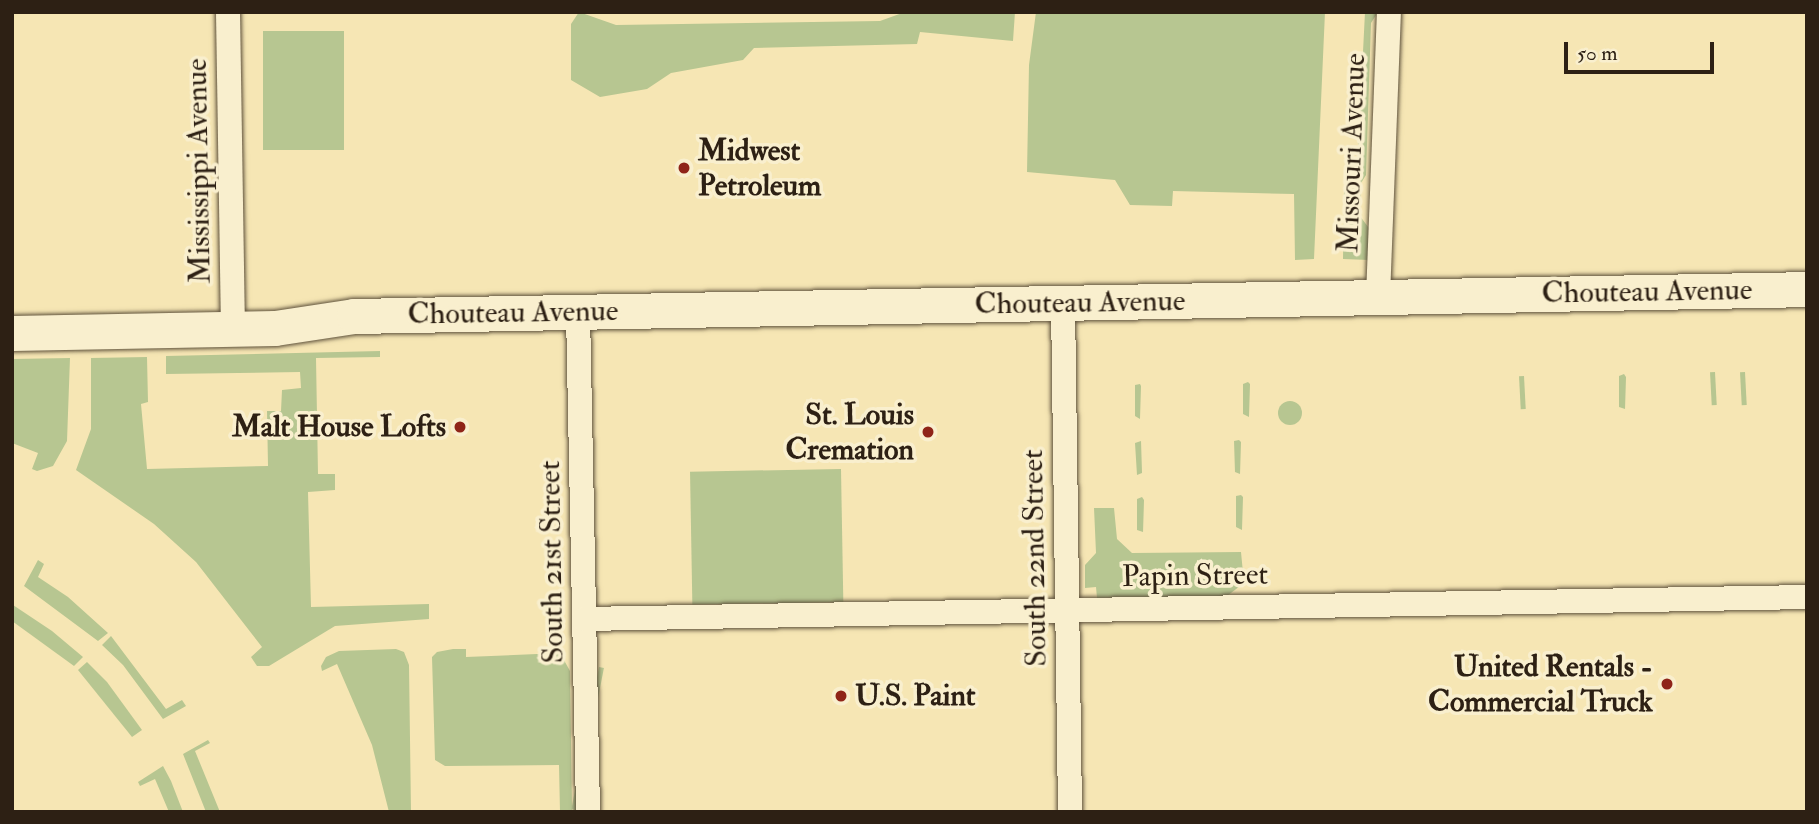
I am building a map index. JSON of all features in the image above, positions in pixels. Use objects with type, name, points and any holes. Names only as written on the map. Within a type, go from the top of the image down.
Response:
[{"type":"main road","name":"Chouteau Avenue","points":[[12,312],[233,318],[297,327],[354,316],[1807,289]]},
{"type":"main road","name":"Chouteau Avenue","points":[[12,333],[233,318]]},
{"type":"street","name":"Mississippi Avenue","points":[[228,12],[233,318]]},
{"type":"street","name":"Missouri Avenue","points":[[1378,297],[1389,12]]},
{"type":"street","name":"South 22nd Street","points":[[1063,303],[1070,812]]},
{"type":"street","name":"South 21st Street","points":[[578,312],[588,812]]},
{"type":"street","name":"Papin Street","points":[[584,619],[1807,597]]},
{"type":"green space","points":[[579,12],[616,25],[880,21],[905,12],[1015,12],[1013,41],[920,32],[917,44],[754,48],[743,60],[671,73],[647,89],[600,97],[571,80],[571,24]]},
{"type":"green space","points":[[1036,12],[1325,12],[1314,259],[1295,260],[1294,194],[1173,191],[1172,206],[1130,205],[1115,180],[1027,172],[1029,65]]},
{"type":"green space","points":[[1365,12],[1378,12],[1371,23],[1366,175],[1361,183],[1360,216],[1371,231],[1369,260],[1343,259],[1344,191],[1357,171]]},
{"type":"green space","points":[[263,31],[344,31],[344,150],[263,150]]},
{"type":"green space","points":[[380,351],[380,357],[316,358],[318,474],[335,474],[335,490],[308,492],[311,607],[429,604],[429,619],[335,626],[269,666],[257,666],[251,657],[262,647],[196,562],[154,524],[76,470],[91,429],[91,358],[147,357],[148,402],[141,404],[147,469],[268,466],[267,411],[281,411],[282,390],[301,388],[300,372],[166,374],[166,356]]},
{"type":"green space","points":[[70,358],[67,441],[53,466],[37,471],[32,469],[38,453],[12,443],[12,359]]},
{"type":"green space","points":[[1710,372],[1715,372],[1717,405],[1712,405]]},
{"type":"green space","points":[[1740,372],[1745,372],[1747,405],[1742,405]]},
{"type":"green space","points":[[1624,374],[1625,409],[1619,407],[1619,376]]},
{"type":"green space","points":[[1519,376],[1524,376],[1526,409],[1521,409]]},
{"type":"green space","points":[[1248,382],[1249,417],[1243,414],[1243,384]]},
{"type":"green space","points":[[1140,384],[1140,419],[1135,416],[1135,385]]},
{"type":"green space","points":[[1290,401],[1299,404],[1302,413],[1299,422],[1290,425],[1281,422],[1278,413],[1281,404]]},
{"type":"green space","points":[[1239,440],[1240,474],[1235,472],[1234,441]]},
{"type":"green space","points":[[1141,441],[1142,473],[1137,475],[1135,443]]},
{"type":"green space","points":[[841,469],[843,602],[692,605],[690,472]]},
{"type":"green space","points":[[1241,495],[1242,530],[1236,527],[1236,496]]},
{"type":"green space","points":[[1142,497],[1143,532],[1137,530],[1137,499]]},
{"type":"green space","points":[[1094,508],[1114,508],[1117,539],[1132,553],[1241,552],[1244,583],[1227,596],[1097,598],[1096,587],[1085,588],[1085,565],[1096,553]]},
{"type":"green space","points":[[38,560],[44,564],[38,577],[68,597],[108,633],[98,641],[24,586]]},
{"type":"green space","points":[[13,605],[52,631],[83,657],[74,666],[12,621]]},
{"type":"green space","points":[[111,636],[166,709],[182,700],[186,706],[163,719],[123,665],[102,645]]},
{"type":"green space","points":[[396,649],[404,652],[409,665],[411,812],[389,812],[372,745],[337,664],[322,671],[321,666],[326,657],[339,651]]},
{"type":"green space","points":[[466,649],[466,657],[560,653],[570,671],[572,812],[560,812],[559,765],[445,766],[435,760],[432,657],[437,652]]},
{"type":"green space","points":[[87,662],[107,682],[142,730],[132,737],[78,670]]},
{"type":"green space","points":[[599,667],[604,668],[576,810],[571,809]]},
{"type":"green space","points":[[208,740],[210,743],[195,751],[220,812],[206,812],[183,754]]},
{"type":"green space","points":[[163,766],[183,812],[169,812],[155,779],[140,786],[138,782]]},
{"type":"place","name":"Midwest Petroleum","points":[[684,168]]},
{"type":"place","name":"Malt House Lofts","points":[[460,427]]},
{"type":"place","name":"St. Louis Cremation","points":[[928,432]]},
{"type":"place","name":"United Rentals - Commercial Truck","points":[[1667,684]]},
{"type":"place","name":"U.S. Paint","points":[[841,696]]}]
